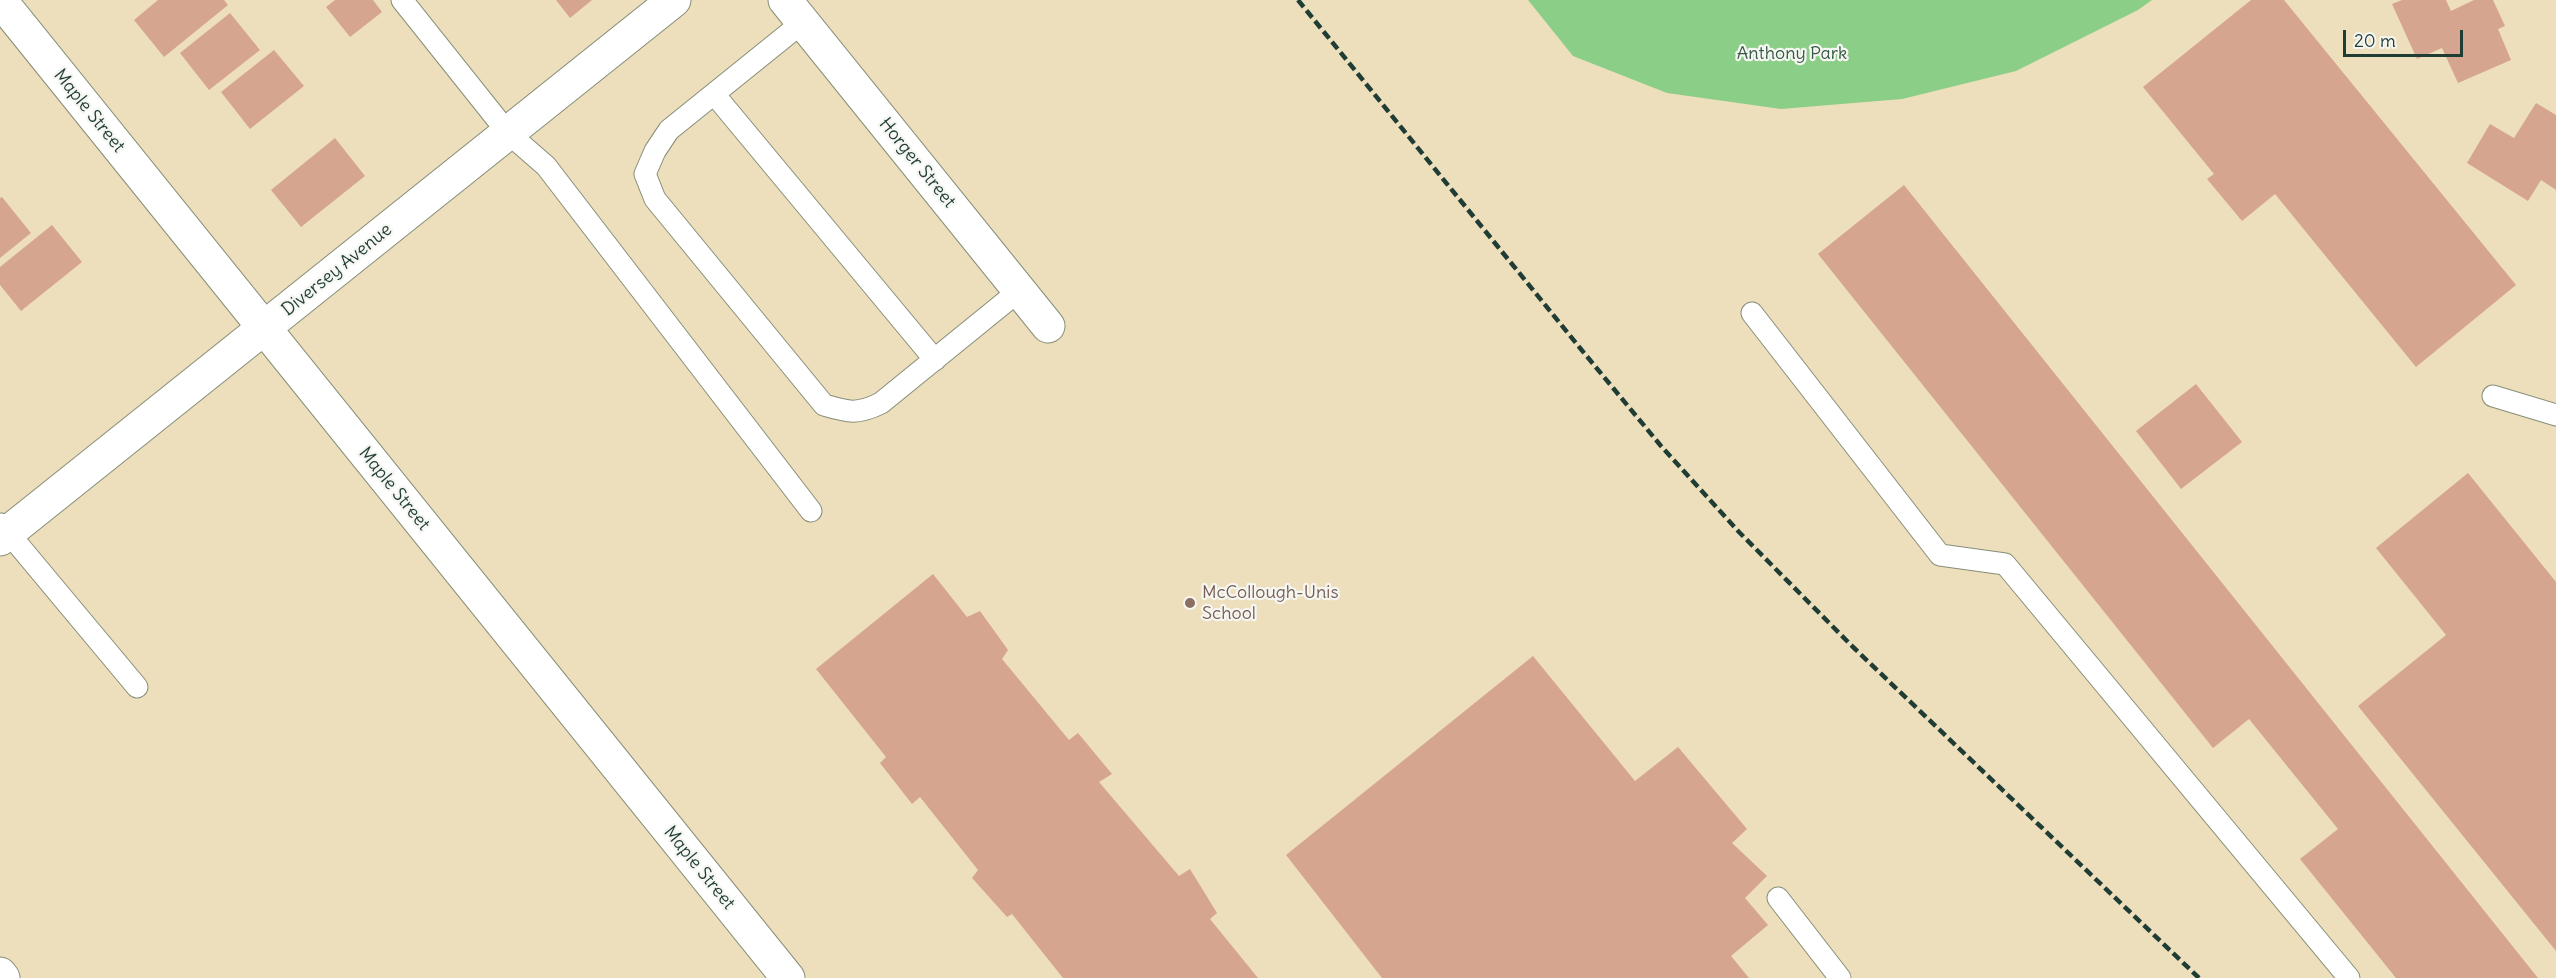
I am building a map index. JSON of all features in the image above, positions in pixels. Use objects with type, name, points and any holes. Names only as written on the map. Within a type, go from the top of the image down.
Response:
[{"type":"street","name":"Maple Street","points":[[0,0],[788,978]]},
{"type":"street","name":"Diversey Avenue","points":[[3,532],[264,328],[674,0]]},
{"type":"street","name":"Horger Street","points":[[794,11],[1048,326]]},
{"type":"street","points":[[0,974],[3,978]]},
{"type":"lane","points":[[402,0],[508,133],[546,166],[811,511]]},
{"type":"lane","points":[[794,11],[714,94],[669,130],[645,174],[655,199],[824,405],[842,410],[864,412],[881,404],[1020,290]]},
{"type":"lane","points":[[714,94],[934,360]]},
{"type":"lane","points":[[1752,313],[1940,555],[2005,564],[2349,978]]},
{"type":"lane","points":[[2493,396],[2556,415]]},
{"type":"lane","points":[[3,532],[137,687]]},
{"type":"lane","points":[[1778,898],[1840,978]]},
{"type":"green space","name":"Anthony Park","points":[[1528,0],[2152,0],[2138,10],[2016,71],[1902,99],[1781,109],[1667,93],[1573,56]]},
{"type":"building","points":[[158,0],[224,0],[228,5],[164,57],[134,20]]},
{"type":"building","points":[[335,0],[373,0],[382,12],[350,37],[326,7]]},
{"type":"building","points":[[556,0],[592,0],[570,18]]},
{"type":"building","points":[[2251,0],[2284,0],[2516,285],[2416,367],[2275,194],[2242,221],[2207,179],[2214,174],[2143,87]]},
{"type":"building","points":[[2402,0],[2446,0],[2451,11],[2474,0],[2493,0],[2505,26],[2498,29],[2511,60],[2458,83],[2442,48],[2417,59],[2392,4]]},
{"type":"building","points":[[230,13],[260,50],[209,90],[180,53]]},
{"type":"building","points":[[274,50],[304,86],[250,129],[221,92]]},
{"type":"building","points":[[2536,103],[2556,115],[2556,190],[2541,180],[2528,201],[2467,163],[2490,124],[2514,138]]},
{"type":"building","points":[[335,138],[365,176],[301,227],[271,190]]},
{"type":"building","points":[[1904,185],[2538,978],[2396,978],[2300,859],[2338,829],[2249,719],[2213,748],[1818,254]]},
{"type":"building","points":[[2,197],[31,233],[0,258],[0,198]]},
{"type":"building","points":[[52,225],[82,262],[21,311],[0,285],[0,267]]},
{"type":"building","points":[[2196,384],[2242,442],[2181,489],[2136,431]]},
{"type":"building","points":[[2468,473],[2556,582],[2556,951],[2358,706],[2446,635],[2376,548]]},
{"type":"building","points":[[933,574],[967,617],[980,611],[1008,650],[1002,659],[1069,740],[1078,733],[1112,774],[1099,782],[1179,876],[1190,869],[1217,913],[1210,919],[1258,978],[1063,978],[1012,914],[1007,917],[972,878],[978,870],[920,797],[912,804],[880,763],[886,757],[816,669]]},
{"type":"building","points":[[1533,656],[1635,781],[1678,747],[1747,829],[1732,843],[1767,876],[1745,898],[1768,925],[1731,956],[1749,978],[1382,978],[1286,855]]},
{"type":"railway","points":[[1298,0],[1661,446],[1739,532],[1853,647],[2199,978]]},
{"type":"place","name":"McCollough-Unis School","points":[[1190,603]]}]
